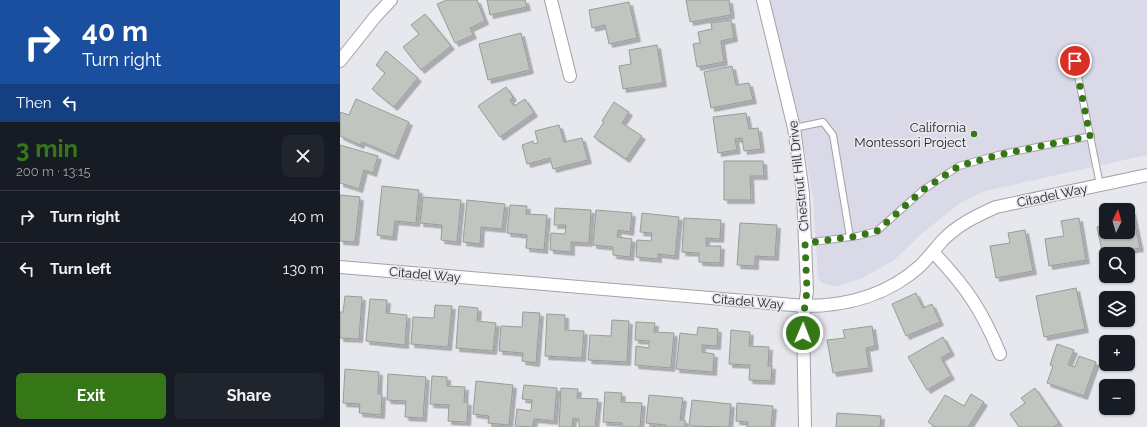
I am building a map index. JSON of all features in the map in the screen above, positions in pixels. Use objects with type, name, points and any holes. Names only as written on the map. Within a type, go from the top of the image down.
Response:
[{"type":"street","points":[[340,60],[391,0]]},
{"type":"street","points":[[551,0],[570,76]]},
{"type":"street","name":"Chestnut Hill Drive","points":[[763,0],[794,128],[803,193],[807,291],[803,319],[805,427]]},
{"type":"street","name":"Citadel Way","points":[[340,267],[805,306],[825,306],[850,302],[876,293],[898,282],[919,267],[958,227],[976,216],[996,208],[1147,175]]},
{"type":"street","points":[[933,252],[961,282],[975,302],[989,327],[1000,354]]},
{"type":"lane","points":[[1075,61],[1100,185]]},
{"type":"lane","points":[[794,128],[823,122],[833,135],[850,237]]},
{"type":"lane","points":[[805,243],[850,237],[877,231],[923,190],[959,166],[998,155],[1090,136]]},
{"type":"shaded area","name":"California Montessori Project","points":[[765,0],[1147,0],[1147,155],[985,191],[960,203],[926,230],[894,260],[863,278],[838,286],[822,283],[818,277],[813,198],[798,112]]},
{"type":"building","points":[[447,0],[477,0],[485,21],[470,28],[473,35],[455,43],[437,4]]},
{"type":"building","points":[[487,0],[525,0],[527,7],[490,15]]},
{"type":"building","points":[[686,0],[729,0],[731,15],[690,22]]},
{"type":"building","points":[[629,2],[637,38],[609,44],[605,25],[592,28],[589,10]]},
{"type":"building","points":[[425,14],[451,46],[421,70],[403,47],[419,34],[411,25]]},
{"type":"building","points":[[731,20],[734,38],[721,41],[724,62],[697,67],[693,44],[700,43],[698,32],[712,29],[711,23]]},
{"type":"building","points":[[521,33],[530,70],[488,80],[479,44]]},
{"type":"building","points":[[657,45],[663,83],[623,89],[619,66],[631,64],[629,50]]},
{"type":"building","points":[[386,51],[418,78],[394,107],[372,89],[385,73],[376,65]]},
{"type":"building","points":[[732,66],[736,85],[749,83],[753,100],[711,108],[704,72]]},
{"type":"building","points":[[506,87],[513,97],[510,100],[514,106],[525,99],[534,113],[500,137],[478,106]]},
{"type":"building","points":[[356,99],[409,122],[395,156],[362,142],[360,145],[340,136],[340,112],[349,115]]},
{"type":"building","points":[[614,102],[629,112],[622,123],[642,136],[626,159],[594,137],[604,122],[602,121]]},
{"type":"building","points":[[746,113],[749,129],[758,128],[761,149],[744,151],[742,138],[735,139],[737,150],[718,153],[713,117]]},
{"type":"building","points":[[559,125],[564,142],[582,138],[588,160],[553,169],[550,158],[527,164],[522,145],[533,141],[534,144],[538,143],[535,131]]},
{"type":"building","points":[[340,145],[378,156],[373,173],[364,170],[359,189],[340,183]]},
{"type":"building","points":[[724,161],[763,161],[764,176],[750,176],[751,200],[724,200]]},
{"type":"building","points":[[382,186],[419,190],[416,223],[395,221],[393,237],[377,235]]},
{"type":"building","points":[[340,195],[360,197],[355,242],[340,241]]},
{"type":"building","points":[[423,197],[461,200],[457,242],[441,240],[442,225],[420,223]]},
{"type":"building","points":[[467,200],[505,204],[502,229],[481,227],[480,244],[463,242]]},
{"type":"building","points":[[510,205],[527,206],[526,214],[547,215],[544,250],[526,248],[527,235],[507,233]]},
{"type":"building","points":[[555,208],[591,210],[589,243],[571,242],[571,252],[550,250],[551,233],[565,234],[566,225],[554,225]]},
{"type":"building","points":[[596,210],[632,213],[630,232],[618,230],[617,237],[632,239],[630,257],[613,255],[613,247],[593,245]]},
{"type":"building","points":[[642,213],[679,217],[675,256],[658,254],[658,259],[636,257],[637,240],[651,241],[652,233],[640,232]]},
{"type":"building","points":[[684,218],[721,220],[720,239],[706,238],[706,246],[721,246],[720,263],[699,262],[699,253],[682,252]]},
{"type":"building","points":[[1079,218],[1086,260],[1049,266],[1045,239],[1064,236],[1061,221]]},
{"type":"building","points":[[740,223],[777,225],[775,257],[755,256],[755,266],[737,265]]},
{"type":"building","points":[[1135,225],[1140,248],[1101,247],[1099,239],[1135,239]]},
{"type":"building","points":[[1097,227],[1099,227],[1099,237]]},
{"type":"building","points":[[1025,230],[1033,271],[996,278],[990,246],[1010,243],[1008,233]]},
{"type":"building","points":[[1076,288],[1085,329],[1044,337],[1036,296]]},
{"type":"building","points":[[916,293],[923,308],[932,304],[940,322],[906,336],[892,304]]},
{"type":"building","points":[[345,296],[362,297],[359,339],[340,338],[340,312],[343,312]]},
{"type":"building","points":[[370,299],[387,300],[386,313],[407,315],[405,345],[366,341]]},
{"type":"building","points":[[435,305],[452,306],[448,347],[411,344],[413,317],[434,318]]},
{"type":"building","points":[[459,306],[478,308],[477,321],[496,323],[493,351],[456,348]]},
{"type":"building","points":[[523,312],[540,313],[536,363],[522,361],[523,353],[499,351],[501,326],[522,327]]},
{"type":"building","points":[[547,314],[565,315],[565,330],[584,331],[582,358],[545,356]]},
{"type":"building","points":[[612,320],[629,321],[627,362],[588,360],[590,335],[611,336]]},
{"type":"building","points":[[636,322],[655,323],[654,332],[674,333],[671,368],[635,365],[636,346],[649,348],[649,341],[635,340]]},
{"type":"building","points":[[872,326],[875,346],[866,348],[869,368],[833,373],[827,340],[845,338],[843,330]]},
{"type":"building","points":[[698,327],[718,329],[717,346],[702,345],[702,352],[714,354],[713,372],[676,369],[680,333],[697,335]]},
{"type":"building","points":[[731,330],[750,332],[749,346],[769,347],[768,366],[772,366],[771,381],[749,380],[750,365],[729,364]]},
{"type":"building","points":[[943,337],[951,352],[941,358],[951,376],[927,390],[908,357]]},
{"type":"building","points":[[1057,344],[1074,350],[1068,365],[1075,367],[1079,356],[1096,362],[1084,396],[1047,383],[1053,366],[1050,365]]},
{"type":"building","points":[[345,369],[379,372],[378,394],[382,394],[381,415],[359,413],[360,404],[343,403]]},
{"type":"building","points":[[388,374],[426,377],[423,418],[405,417],[406,401],[387,400]]},
{"type":"building","points":[[432,376],[447,377],[447,386],[465,387],[464,402],[468,402],[467,422],[448,421],[449,405],[430,404]]},
{"type":"building","points":[[476,381],[513,385],[509,425],[488,423],[489,416],[473,414]]},
{"type":"building","points":[[524,385],[557,388],[554,421],[534,419],[533,427],[515,426],[517,409],[531,411],[532,400],[522,399]]},
{"type":"building","points":[[561,388],[578,389],[577,398],[598,399],[595,427],[579,427],[579,419],[573,418],[572,427],[559,427]]},
{"type":"building","points":[[1035,388],[1059,423],[1053,427],[1019,427],[1010,414],[1025,403],[1021,398]]},
{"type":"building","points":[[605,392],[622,393],[621,402],[642,403],[640,427],[622,427],[622,423],[603,422]]},
{"type":"building","points":[[971,394],[984,402],[968,427],[936,427],[928,422],[945,395],[964,406]]},
{"type":"building","points":[[649,395],[683,398],[680,420],[685,420],[685,427],[666,427],[666,425],[646,423]]},
{"type":"building","points":[[692,400],[731,404],[729,427],[689,426]]},
{"type":"building","points":[[737,403],[773,406],[771,427],[747,427],[748,422],[736,421]]},
{"type":"building","points":[[837,413],[881,416],[880,427],[836,427]]},
{"type":"place","name":"California Montessori Project","points":[[974,134]]},
{"type":"route","points":[[803,333],[803,319],[807,291],[805,243],[858,236],[877,231],[923,190],[959,166],[998,155],[1090,136],[1075,61]]}]
